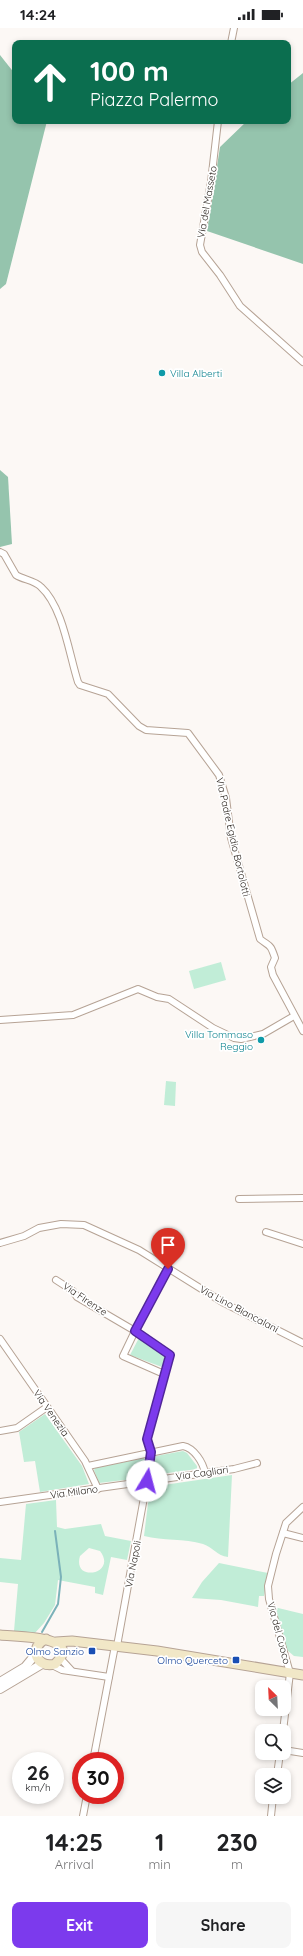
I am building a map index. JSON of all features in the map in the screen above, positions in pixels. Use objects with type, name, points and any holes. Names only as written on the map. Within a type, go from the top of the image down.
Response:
[{"type":"main road","points":[[0,1635],[46,1639],[56,1642],[72,1641],[116,1649],[157,1651],[303,1675]]},
{"type":"main road","points":[[14,1637],[27,1642],[36,1651],[42,1664],[52,1665],[61,1656],[84,1643]]},
{"type":"main road","points":[[36,1651],[39,1643],[46,1639]]},
{"type":"main road","points":[[56,1642],[61,1648],[61,1656]]},
{"type":"street","points":[[232,40],[234,28]]},
{"type":"street","name":"Via del Masseto","points":[[218,124],[211,182],[200,245],[202,252],[220,275],[240,306],[303,362]]},
{"type":"street","name":"Via Padre Egidio Bortolotti","points":[[0,552],[4,554],[16,575],[35,582],[50,598],[57,612],[80,685],[108,694],[139,726],[146,730],[188,733],[218,772],[226,798],[231,838],[252,915],[260,939],[269,944],[273,950],[275,958],[271,967],[273,976],[303,1031]]},
{"type":"street","points":[[0,1020],[73,1015],[138,989],[157,997],[169,999],[213,1028],[234,1038],[241,1039],[263,1034],[294,1016]]},
{"type":"street","points":[[239,1199],[303,1198]]},
{"type":"street","name":"Via Lino Biancalani","points":[[0,1243],[24,1236],[39,1228],[61,1224],[84,1225],[139,1250],[224,1303],[303,1343]]},
{"type":"street","points":[[266,1232],[303,1244]]},
{"type":"street","points":[[164,1374],[123,1356],[168,1269]]},
{"type":"street","name":"Via Firenze","points":[[56,1280],[73,1291],[77,1297],[135,1331],[170,1355],[164,1374]]},
{"type":"street","name":"Via Venezia","points":[[0,1339],[88,1466],[98,1489]]},
{"type":"street","name":"Via Napoli","points":[[96,1752],[109,1677],[138,1539],[151,1452],[147,1439],[164,1374]]},
{"type":"street","points":[[0,1431],[17,1428],[47,1407]]},
{"type":"street","points":[[88,1466],[151,1452],[186,1447],[193,1451],[203,1465],[205,1473]]},
{"type":"street","name":"Via Cagliari","points":[[147,1481],[234,1469],[257,1463]]},
{"type":"street","name":"Via Milano","points":[[0,1502],[147,1481]]},
{"type":"street","name":"Via del Cuoco","points":[[290,1673],[268,1592],[271,1571],[286,1523],[303,1507]]},
{"type":"street","points":[[283,1533],[303,1538]]},
{"type":"street","points":[[0,1682],[25,1667],[36,1651]]},
{"type":"street","points":[[61,1656],[71,1670]]},
{"type":"street","points":[[0,1689],[42,1664]]},
{"type":"street","points":[[52,1665],[60,1669],[109,1677]]},
{"type":"street","points":[[284,1724],[290,1673]]},
{"type":"street","points":[[291,1751],[303,1753]]},
{"type":"street","points":[[83,1816],[85,1804]]},
{"type":"street","points":[[271,1816],[273,1804]]},
{"type":"green space","points":[[0,55],[12,70],[12,124],[46,124],[6,284],[0,289]]},
{"type":"green space","points":[[303,73],[303,264],[207,231],[220,147],[244,124],[291,124],[291,83]]},
{"type":"green space","points":[[0,470],[8,477],[12,544],[0,547]]},
{"type":"green space","points":[[221,962],[226,980],[194,989],[189,971]]},
{"type":"green space","points":[[166,1081],[176,1082],[175,1106],[164,1105]]},
{"type":"green space","points":[[140,1336],[168,1355],[162,1367],[130,1355]]},
{"type":"green space","points":[[45,1414],[82,1466],[89,1484],[40,1492],[35,1461],[24,1462],[19,1432]]},
{"type":"green space","points":[[183,1451],[187,1453],[197,1466],[197,1469],[153,1475],[151,1474],[156,1456]]},
{"type":"green space","points":[[144,1458],[146,1460],[141,1478],[99,1483],[94,1470],[95,1468]]},
{"type":"green space","points":[[232,1475],[228,1557],[221,1555],[206,1545],[196,1542],[159,1539],[144,1536],[150,1487]]},
{"type":"green space","points":[[56,1500],[57,1527],[65,1529],[101,1524],[105,1536],[131,1541],[127,1560],[111,1557],[103,1595],[95,1593],[95,1587],[58,1580],[55,1605],[44,1623],[34,1634],[14,1631],[18,1584],[0,1582],[0,1558],[21,1560],[26,1504]],"holes":[[[89,1548],[100,1551],[104,1559],[103,1565],[99,1570],[94,1572],[82,1570],[79,1564],[80,1556]]]},
{"type":"green space","points":[[219,1563],[268,1573],[264,1596],[259,1596],[258,1607],[221,1600],[192,1598],[202,1582]]},
{"type":"green space","points":[[274,1607],[303,1614],[303,1657],[294,1656],[287,1650]]},
{"type":"waterway","points":[[42,1632],[58,1604],[61,1577],[55,1531]]},
{"type":"place","name":"Villa Alberti","points":[[162,373]]},
{"type":"place","name":"Villa Tommaso Reggio","points":[[261,1040]]},
{"type":"place","name":"Olmo Sanzio","points":[[92,1651]]},
{"type":"place","name":"Olmo Querceto","points":[[236,1660]]},
{"type":"route","points":[[147,1481],[151,1452],[147,1439],[170,1355],[135,1331],[168,1269]]}]
